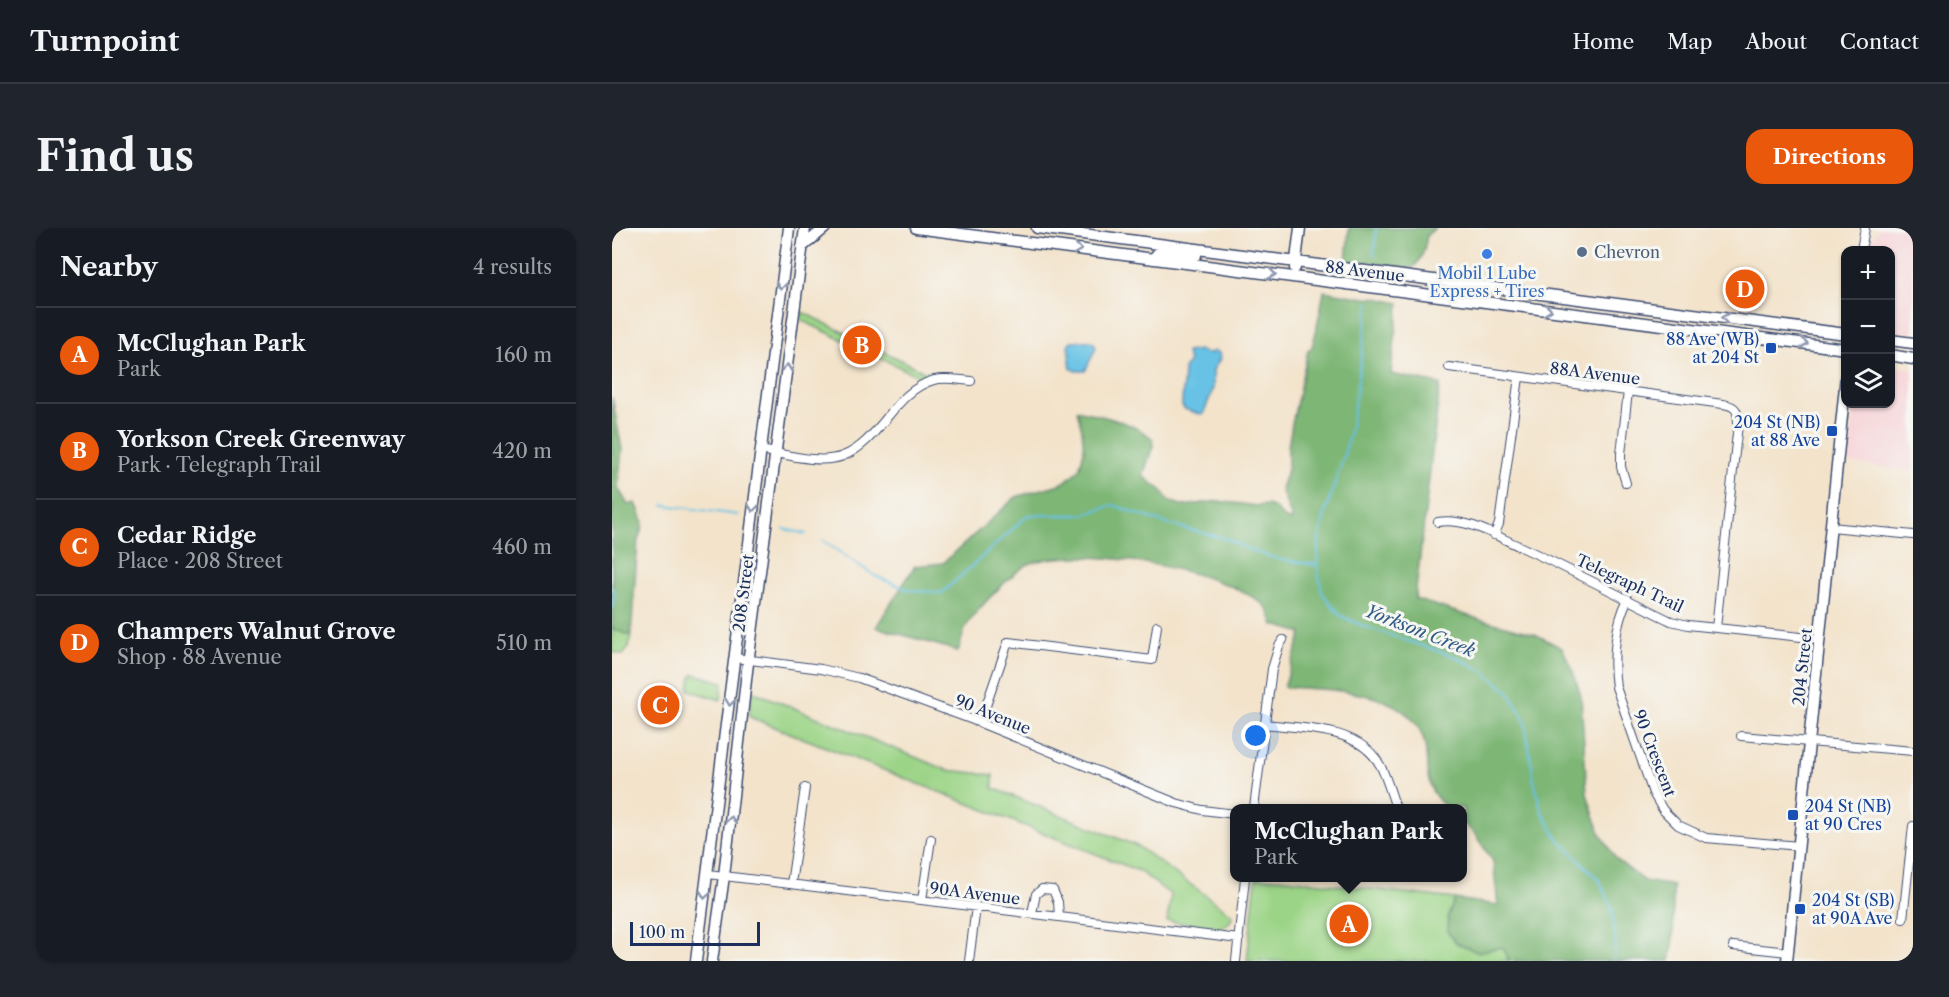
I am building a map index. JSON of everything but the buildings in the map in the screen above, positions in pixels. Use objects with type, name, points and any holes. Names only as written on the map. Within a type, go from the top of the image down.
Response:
[{"type":"main road","points":[[780,228],[788,234]]},
{"type":"main road","name":"208 Street","points":[[711,961],[724,876],[749,660],[805,228]]},
{"type":"main road","points":[[802,247],[825,228]]},
{"type":"main road","name":"88 Avenue","points":[[916,228],[1841,348]]},
{"type":"main road","name":"88 Avenue","points":[[1037,228],[1841,333]]},
{"type":"main road","points":[[1294,277],[1300,228]]},
{"type":"main road","name":"208 Street","points":[[696,961],[788,234]]},
{"type":"main road","points":[[1153,259],[1161,252],[1220,257],[1235,253]]},
{"type":"main road","points":[[1496,303],[1498,288]]},
{"type":"main road","points":[[1895,341],[1913,343]]},
{"type":"main road","points":[[1895,356],[1913,359]]},
{"type":"main road","name":"204 Street","points":[[1787,957],[1842,408]]},
{"type":"street","points":[[1862,246],[1864,228]]},
{"type":"street","name":"88A Avenue","points":[[1449,367],[1731,405],[1736,408],[1738,424],[1716,628]]},
{"type":"street","points":[[1494,535],[1499,524],[1519,377]]},
{"type":"street","points":[[760,450],[821,460],[842,456],[864,443],[914,389],[934,380],[970,381]]},
{"type":"street","points":[[1626,483],[1621,467],[1621,454],[1628,391]]},
{"type":"street","name":"Telegraph Trail","points":[[1438,522],[1449,520],[1462,522],[1494,535],[1671,621],[1820,639]]},
{"type":"street","points":[[1831,527],[1913,535]]},
{"type":"street","name":"90 Crescent","points":[[1628,599],[1620,620],[1614,673],[1616,687],[1653,793],[1663,810],[1678,825],[1706,838],[1799,846]]},
{"type":"street","points":[[980,723],[1008,642],[1152,660],[1157,626]]},
{"type":"street","points":[[1255,804],[1272,669],[1283,640]]},
{"type":"street","name":"90 Avenue","points":[[735,658],[821,669],[852,676],[980,723],[1176,803],[1202,810],[1230,813]]},
{"type":"street","points":[[1265,724],[1333,732],[1361,744],[1379,764],[1394,804]]},
{"type":"street","points":[[1741,736],[1913,751]]},
{"type":"street","points":[[791,884],[805,788]]},
{"type":"street","points":[[1903,919],[1913,832]]},
{"type":"street","points":[[922,900],[931,839]]},
{"type":"street","name":"90A Avenue","points":[[708,874],[1239,939]]},
{"type":"street","points":[[1236,961],[1245,882]]},
{"type":"street","points":[[1032,913],[1036,894],[1042,889],[1053,890],[1058,902],[1059,916]]},
{"type":"street","points":[[969,961],[976,907]]},
{"type":"street","points":[[1733,946],[1787,957]]},
{"type":"shaded area","points":[[1879,228],[1913,228],[1913,334],[1895,332],[1895,246],[1870,246]]},
{"type":"shaded area","points":[[1895,367],[1913,369],[1913,471],[1849,463],[1855,408],[1895,408]]},
{"type":"green space","points":[[1349,228],[1436,228],[1427,235],[1420,259],[1410,269],[1346,261]]},
{"type":"green space","points":[[1324,291],[1399,303],[1391,374],[1440,384],[1415,599],[1535,634],[1562,648],[1572,668],[1581,696],[1587,794],[1600,833],[1616,859],[1644,881],[1673,886],[1673,943],[1670,961],[1509,961],[1503,947],[1477,952],[1456,943],[1448,932],[1448,916],[1455,899],[1498,905],[1493,861],[1467,827],[1467,804],[1443,804],[1438,799],[1428,777],[1425,745],[1418,726],[1405,712],[1387,702],[1367,696],[1323,689],[1284,687],[1302,633],[1274,625],[1266,607],[1244,592],[1185,571],[1150,564],[1081,557],[1052,559],[1023,567],[996,591],[967,625],[958,651],[876,627],[915,566],[943,563],[1016,497],[1063,483],[1079,470],[1084,451],[1077,410],[1126,424],[1153,439],[1153,446],[1143,476],[1161,490],[1169,501],[1184,506],[1217,501],[1267,505],[1275,508],[1284,518],[1291,521],[1281,489],[1288,467],[1288,447],[1308,350],[1311,350]]},
{"type":"green space","points":[[802,312],[927,374],[920,377],[801,320]]},
{"type":"green space","points":[[612,397],[622,450],[618,488],[628,505],[636,503],[643,521],[638,539],[631,636],[612,628]]},
{"type":"green space","points":[[612,628],[631,636],[628,649],[623,655],[612,652]]},
{"type":"green space","points":[[694,674],[723,682],[721,700],[689,690],[691,677]]},
{"type":"green space","points":[[752,691],[947,770],[993,775],[993,788],[1137,846],[1233,915],[1231,920],[1220,928],[1167,921],[1171,895],[1139,871],[752,718],[749,716]]},
{"type":"green space","points":[[1256,882],[1313,882],[1455,899],[1448,916],[1477,951],[1503,947],[1509,961],[1247,961]]},
{"type":"water","points":[[1071,341],[1094,343],[1096,348],[1085,371],[1076,371],[1071,368],[1068,345]]},
{"type":"water","points":[[1199,350],[1207,353],[1215,351],[1219,353],[1220,359],[1213,370],[1213,389],[1203,415],[1184,409],[1182,405],[1184,369],[1189,361],[1186,352]]},
{"type":"waterway","name":"Yorkson Creek","points":[[1374,255],[1376,228]]},
{"type":"waterway","name":"Yorkson Creek","points":[[1369,303],[1351,427],[1319,539],[1317,565],[1322,593],[1341,616],[1366,627],[1456,657],[1483,671],[1509,692],[1525,721],[1534,782],[1542,812],[1558,839],[1599,880],[1612,908],[1614,961]]},
{"type":"waterway","points":[[664,505],[738,515]]},
{"type":"waterway","points":[[822,540],[875,576],[909,590],[942,593],[1028,515],[1082,515],[1113,505],[1167,524],[1227,539],[1277,559],[1316,565]]},
{"type":"waterway","points":[[784,529],[806,534]]},
{"type":"waterway","points":[[612,588],[615,593],[612,608]]},
{"type":"place","name":"Chevron","points":[[1582,252]]},
{"type":"place","name":"Mobil 1 Lube Express + Tires","points":[[1487,254]]},
{"type":"place","name":"Champers Walnut Grove","points":[[1745,289]]},
{"type":"place","name":"Yorkson Creek Greenway","points":[[862,345]]},
{"type":"place","name":"88 Ave (WB) at 204 St","points":[[1771,348]]},
{"type":"place","name":"204 St (NB) at 88 Ave","points":[[1832,431]]},
{"type":"place","name":"Cedar Ridge","points":[[660,705]]},
{"type":"place","name":"204 St (NB) at 90 Cres","points":[[1793,815]]},
{"type":"place","name":"204 St (SB) at 90A Ave","points":[[1800,909]]},
{"type":"place","name":"McClughan Park","points":[[1349,924]]}]
